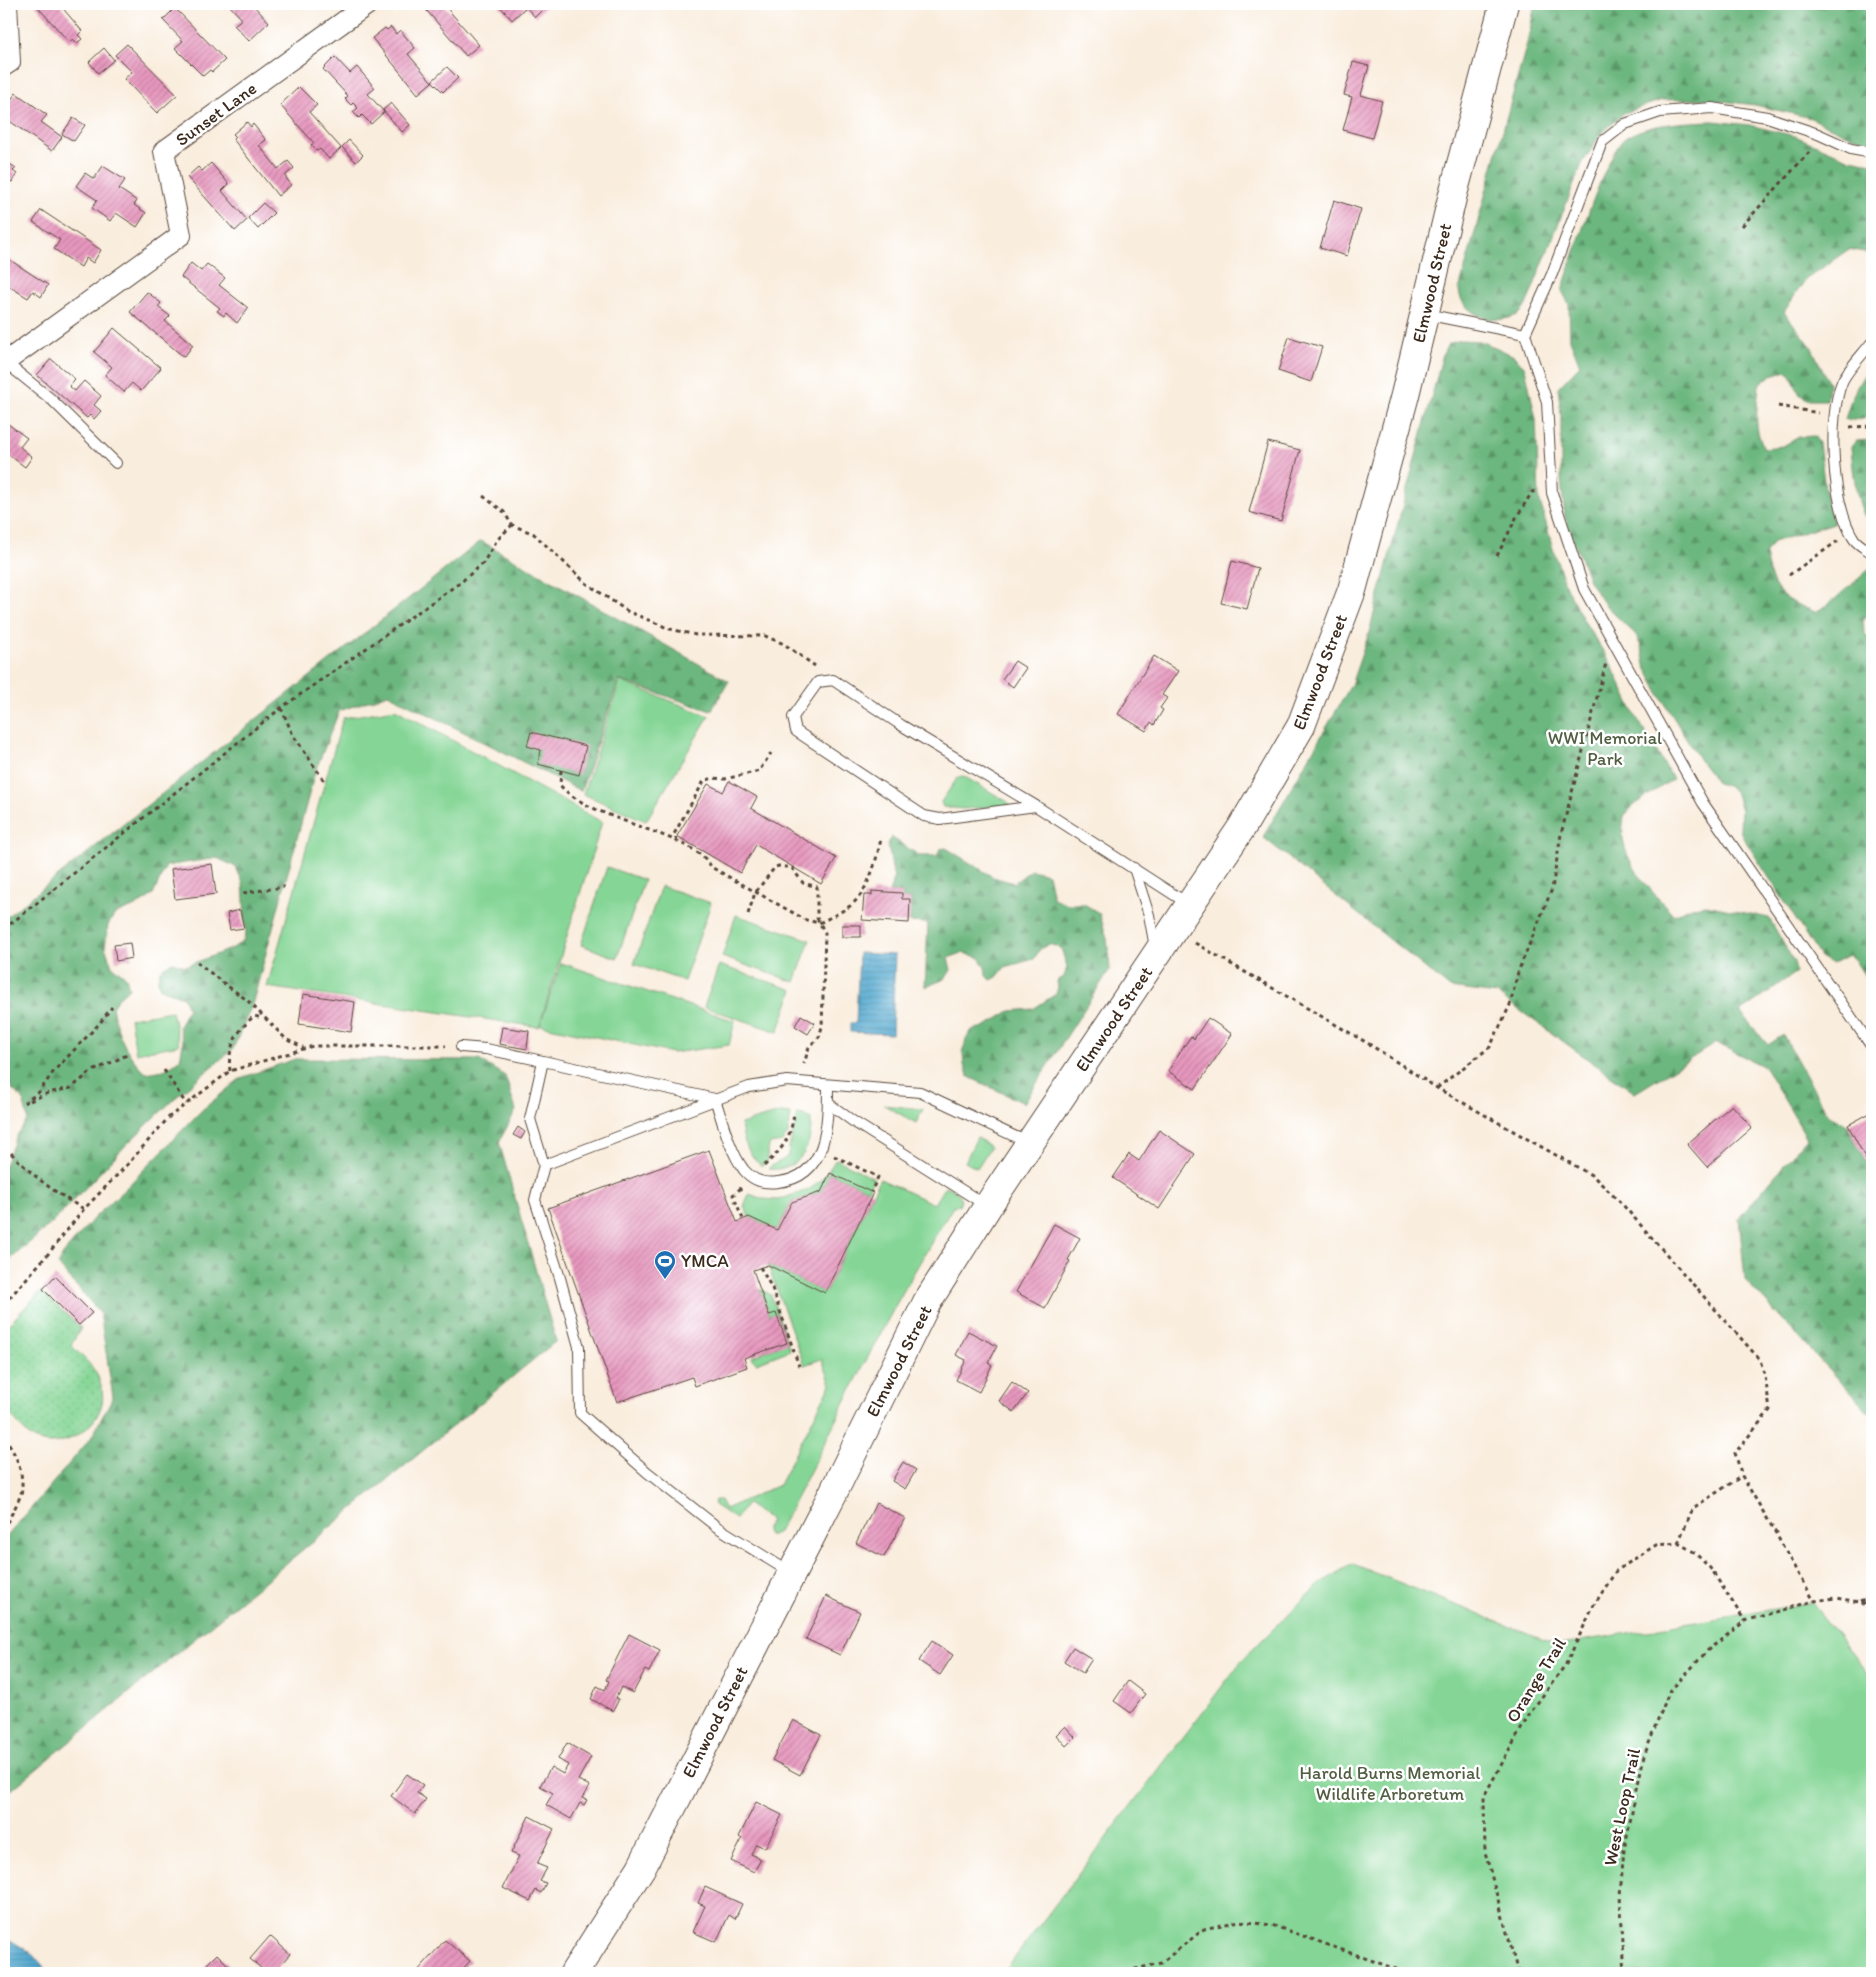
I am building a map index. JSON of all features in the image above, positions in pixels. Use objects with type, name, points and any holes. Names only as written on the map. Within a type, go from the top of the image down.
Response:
[{"type":"main road","name":"Elmwood Street","points":[[574,1973],[641,1868],[792,1573],[927,1302],[988,1206],[1242,827],[1301,726],[1352,590],[1405,395],[1454,194],[1504,4]]},
{"type":"street","points":[[4,66],[10,62],[7,4]]},
{"type":"street","name":"Sunset Lane","points":[[4,363],[181,235],[164,151],[364,5]]},
{"type":"lane","points":[[1872,153],[1851,149],[1824,136],[1767,117],[1712,108],[1660,112],[1625,124],[1602,142],[1552,274],[1525,334],[1547,402],[1552,493],[1584,589],[1703,803],[1872,1047]]},
{"type":"lane","points":[[1425,314],[1525,334]]},
{"type":"lane","points":[[1872,342],[1842,381],[1834,415],[1834,451],[1841,510],[1854,540],[1872,553]]},
{"type":"lane","points":[[4,363],[52,400],[116,463]]},
{"type":"lane","points":[[1036,806],[940,820],[924,816],[796,731],[794,717],[818,682],[834,680],[901,725],[1036,806],[1190,905]]},
{"type":"lane","points":[[1134,868],[1149,915],[1157,955]]},
{"type":"lane","points":[[461,1047],[486,1049],[715,1099]]},
{"type":"lane","points":[[543,1061],[530,1119],[544,1165],[534,1200],[560,1278],[579,1347],[580,1413],[646,1472],[717,1527],[792,1573]]},
{"type":"lane","points":[[544,1165],[749,1087],[787,1081],[920,1092],[1030,1144]]},
{"type":"lane","points":[[715,1099],[730,1140],[744,1169],[757,1180],[766,1183],[786,1181],[798,1178],[809,1169],[817,1158],[827,1133],[828,1085]]},
{"type":"lane","points":[[828,1103],[854,1122],[988,1206]]},
{"type":"path","points":[[1742,226],[1824,136]]},
{"type":"path","points":[[1778,406],[1834,415]]},
{"type":"path","points":[[1834,428],[1872,426]]},
{"type":"path","points":[[1497,556],[1516,518],[1532,492],[1552,484]]},
{"type":"path","points":[[483,496],[504,512],[512,525],[534,534],[586,584],[627,611],[670,629],[696,635],[765,636],[784,644],[834,680]]},
{"type":"path","points":[[4,929],[281,708],[461,582],[483,563],[497,540],[512,525]]},
{"type":"path","points":[[1789,575],[1851,532]]},
{"type":"path","points":[[1438,1088],[1490,1047],[1510,1005],[1518,972],[1552,889],[1561,834],[1612,638]]},
{"type":"path","points":[[281,708],[293,735],[325,782]]},
{"type":"path","points":[[677,842],[674,834],[704,781],[713,778],[731,778],[759,771],[771,753]]},
{"type":"path","points":[[561,770],[560,785],[567,794],[612,817],[677,842],[708,859],[711,867],[755,893],[806,920],[819,923],[851,905],[861,892],[875,865],[881,839]]},
{"type":"path","points":[[748,914],[755,893],[775,867],[792,868],[803,883],[817,887],[817,918],[824,933],[822,1027],[819,1037],[809,1047],[804,1064]]},
{"type":"path","points":[[243,893],[284,887]]},
{"type":"path","points":[[1173,931],[1369,1044],[1438,1088],[1593,1176],[1622,1204],[1760,1360],[1765,1376],[1770,1410],[1735,1453],[1742,1476],[1812,1601]]},
{"type":"path","points":[[197,962],[247,1000],[287,1040],[304,1048]]},
{"type":"path","points":[[112,1007],[99,1024],[54,1071],[39,1092],[24,1103],[48,1093],[71,1088],[91,1072],[129,1054]]},
{"type":"path","points":[[230,1071],[231,1046],[254,1016],[264,1018]]},
{"type":"path","points":[[4,1304],[48,1254],[84,1208],[126,1166],[169,1117],[230,1071],[304,1048],[334,1045],[461,1047]]},
{"type":"path","points":[[164,1070],[186,1104]]},
{"type":"path","points":[[764,1166],[788,1140],[794,1114]]},
{"type":"path","points":[[11,1153],[34,1176],[60,1196],[84,1208]]},
{"type":"path","points":[[741,1187],[733,1195],[743,1219]]},
{"type":"path","points":[[760,1267],[772,1288],[799,1366]]},
{"type":"path","points":[[4,1438],[18,1461],[22,1489],[4,1527]]},
{"type":"path","points":[[1742,1476],[1693,1508],[1678,1543],[1694,1552],[1710,1568],[1745,1621]]},
{"type":"path","name":"Orange Trail","points":[[1518,1973],[1485,1852],[1484,1796],[1530,1713],[1566,1664],[1594,1605],[1616,1571],[1656,1545],[1678,1543]]},
{"type":"path","points":[[1859,1602],[1872,1597]]},
{"type":"path","name":"West Loop Trail","points":[[1625,1973],[1620,1895],[1624,1850],[1644,1756],[1670,1692],[1708,1650],[1745,1621],[1812,1601],[1836,1598],[1859,1602]]},
{"type":"path","points":[[1859,1602],[1872,1609]]},
{"type":"path","points":[[1119,1973],[1161,1963],[1204,1929],[1239,1921],[1272,1925],[1406,1973]]},
{"type":"green space","points":[[1535,4],[1872,4],[1872,142],[1845,134],[1811,118],[1755,105],[1706,99],[1662,100],[1624,113],[1599,136],[1582,164],[1524,309],[1513,317],[1503,319],[1483,317],[1467,307],[1461,299],[1459,290],[1529,36]]},
{"type":"green space","points":[[1713,121],[1749,125],[1795,136],[1850,159],[1872,163],[1872,259],[1869,253],[1849,249],[1805,280],[1784,312],[1811,346],[1829,384],[1827,400],[1810,400],[1800,395],[1787,371],[1771,375],[1759,385],[1757,425],[1764,448],[1783,446],[1799,437],[1814,436],[1819,443],[1827,504],[1834,523],[1773,542],[1765,554],[1771,577],[1780,592],[1793,602],[1815,612],[1828,605],[1872,567],[1872,609],[1863,621],[1864,633],[1872,641],[1872,987],[1854,959],[1849,955],[1832,964],[1820,957],[1743,837],[1740,830],[1741,810],[1736,794],[1730,787],[1717,783],[1701,762],[1659,694],[1645,665],[1642,649],[1636,635],[1606,606],[1589,581],[1565,517],[1561,481],[1561,415],[1558,388],[1580,365],[1570,340],[1569,304],[1562,291],[1589,210],[1616,149],[1624,139],[1643,130],[1655,127],[1679,123]]},
{"type":"green space","name":"WWI Memorial Park","points":[[1461,340],[1479,341],[1495,347],[1514,356],[1525,368],[1536,419],[1539,498],[1566,587],[1584,621],[1610,662],[1634,713],[1673,779],[1635,804],[1624,816],[1623,839],[1630,860],[1643,880],[1674,915],[1692,907],[1706,905],[1769,918],[1794,962],[1796,972],[1740,1012],[1768,1045],[1783,1035],[1828,1115],[1847,1125],[1869,1168],[1872,1166],[1872,1416],[1745,1280],[1739,1218],[1807,1138],[1765,1067],[1716,1043],[1635,1093],[1497,994],[1450,988],[1263,837],[1351,685],[1368,636],[1443,354],[1448,344]]},
{"type":"green space","points":[[1872,364],[1872,417],[1845,420],[1856,390]]},
{"type":"green space","points":[[1872,440],[1872,526],[1862,511],[1859,500],[1854,478],[1851,447],[1856,441]]},
{"type":"green space","points":[[481,541],[729,681],[711,711],[619,680],[581,791],[388,694],[339,711],[315,772],[252,1005],[233,1049],[175,1098],[127,1144],[55,1220],[4,1265],[4,1168],[16,1137],[28,1119],[23,1099],[11,1088],[8,1074],[4,1070],[4,919]],"holes":[[[217,858],[236,867],[243,883],[246,934],[243,941],[233,948],[186,966],[172,962],[160,970],[158,979],[160,989],[183,997],[188,1008],[179,1027],[183,1043],[180,1060],[164,1070],[146,1073],[133,1059],[123,1043],[114,1017],[112,1007],[129,988],[126,977],[112,966],[105,947],[108,925],[115,914],[136,906],[153,895],[166,866]]]},
{"type":"green space","points":[[620,681],[709,716],[646,821],[583,794]]},
{"type":"green space","points":[[395,709],[602,822],[539,1027],[267,987],[343,718]]},
{"type":"green space","points":[[963,776],[1008,802],[1010,805],[963,809],[943,807],[941,802],[958,777]]},
{"type":"green space","points":[[891,837],[920,856],[937,856],[940,849],[946,848],[993,877],[1014,883],[1031,870],[1048,874],[1053,898],[1068,904],[1084,904],[1099,913],[1107,938],[1110,969],[1024,1103],[969,1077],[964,1065],[963,1052],[966,1039],[972,1030],[984,1027],[1010,1011],[1033,1009],[1056,994],[1057,981],[1064,977],[1067,967],[1061,948],[1049,944],[1040,949],[1034,959],[1005,967],[997,977],[991,980],[986,975],[985,967],[979,957],[962,953],[948,958],[951,970],[945,979],[925,987],[928,923],[910,922],[911,899],[902,898],[902,893],[889,892],[894,879],[888,845]]},
{"type":"green space","points":[[607,867],[644,880],[617,958],[581,945]]},
{"type":"green space","points":[[661,886],[711,903],[684,981],[634,964]]},
{"type":"green space","points":[[736,915],[810,940],[795,982],[722,957]]},
{"type":"green space","points":[[561,963],[735,1021],[729,1045],[672,1053],[540,1025]]},
{"type":"green space","points":[[719,965],[793,990],[778,1032],[704,1007]]},
{"type":"green space","points":[[172,1011],[179,1045],[136,1053],[130,1018]]},
{"type":"green space","points":[[295,1059],[479,1060],[505,1076],[516,1110],[499,1142],[556,1341],[4,1796],[4,1540],[91,1438],[113,1397],[100,1313],[58,1265],[63,1254],[95,1217],[202,1110],[241,1078]]},
{"type":"green space","points":[[884,1105],[922,1109],[923,1109],[916,1123]]},
{"type":"green space","points":[[780,1113],[791,1114],[788,1134],[782,1142],[770,1144],[767,1151],[768,1161],[762,1166],[747,1147],[741,1124]]},
{"type":"green space","points":[[797,1114],[811,1119],[809,1139],[802,1156],[788,1166],[779,1169],[768,1169],[788,1155]]},
{"type":"green space","points":[[977,1137],[990,1147],[976,1168],[965,1162]]},
{"type":"green space","points":[[836,1159],[874,1178],[868,1190],[830,1173],[821,1192],[792,1202],[777,1230],[749,1217],[744,1206],[749,1194],[763,1199],[778,1200],[810,1189],[825,1176]]},
{"type":"green space","points":[[880,1179],[934,1204],[945,1186],[960,1195],[959,1206],[954,1205],[895,1306],[778,1532],[768,1535],[766,1531],[771,1520],[747,1504],[736,1519],[714,1505],[715,1500],[720,1500],[725,1509],[779,1485],[831,1384],[822,1359],[804,1365],[768,1265],[825,1293]]},
{"type":"green space","points":[[760,1289],[771,1295],[790,1350],[757,1363],[752,1357],[787,1342],[777,1313],[769,1315]]},
{"type":"green space","points":[[41,1291],[81,1328],[71,1345],[90,1364],[96,1373],[103,1400],[99,1413],[86,1429],[67,1440],[57,1443],[46,1443],[30,1436],[6,1410],[3,1402],[4,1327]]},
{"type":"green space","name":"Harold Burns Memorial Wildlife Arboretum","points":[[1353,1564],[1556,1645],[1812,1603],[1872,1679],[1872,1973],[1003,1973],[1243,1659],[1319,1584]]},
{"type":"water","points":[[859,953],[895,955],[892,1034],[850,1032],[850,1023],[856,1023]]},
{"type":"water","points":[[10,1940],[33,1954],[49,1973],[4,1973],[4,1942]]},
{"type":"building","points":[[35,4],[62,4],[60,5],[82,31],[78,35],[82,39],[77,43],[73,39],[69,42]]},
{"type":"building","points":[[228,4],[252,4],[269,22],[249,41],[234,25],[242,19]]},
{"type":"building","points":[[421,4],[448,4],[445,6],[479,45],[466,56]]},
{"type":"building","points":[[498,4],[521,4],[525,8],[512,20]]},
{"type":"building","points":[[527,4],[548,4],[535,17],[525,6]]},
{"type":"building","points":[[175,8],[225,60],[212,72],[210,70],[203,76],[175,48],[183,41],[163,20]]},
{"type":"building","points":[[391,27],[396,34],[400,30],[415,48],[408,54],[432,82],[418,94],[372,38],[385,28],[387,30]]},
{"type":"building","points":[[127,44],[177,95],[157,113],[124,79],[132,72],[115,55]]},
{"type":"building","points":[[104,48],[114,60],[98,73],[89,62]]},
{"type":"building","points":[[335,57],[350,73],[357,67],[375,88],[368,94],[384,112],[371,124],[362,115],[359,118],[353,112],[358,108],[353,103],[351,105],[345,99],[348,96],[323,69]]},
{"type":"building","points":[[1353,62],[1369,66],[1361,95],[1382,101],[1372,138],[1343,130],[1352,97],[1344,95]]},
{"type":"building","points":[[447,67],[458,78],[443,92],[432,81]]},
{"type":"building","points":[[299,87],[317,105],[309,112],[341,148],[329,159],[320,149],[317,151],[311,145],[314,143],[280,105]]},
{"type":"building","points":[[16,93],[47,115],[41,122],[62,137],[52,151],[4,117],[4,97],[10,101]]},
{"type":"building","points":[[391,103],[410,125],[402,132],[383,110]]},
{"type":"building","points":[[73,118],[85,125],[74,141],[62,134]]},
{"type":"building","points":[[247,122],[251,127],[253,124],[266,140],[259,145],[278,169],[288,161],[294,168],[285,176],[291,185],[278,196],[233,139],[236,137],[233,134]]},
{"type":"building","points":[[349,140],[363,155],[356,162],[342,147]]},
{"type":"building","points":[[4,160],[16,168],[13,171],[17,174],[12,182],[8,180],[6,183],[4,181]]},
{"type":"building","points":[[211,163],[229,184],[222,191],[247,220],[235,231],[187,177],[198,167],[202,171]]},
{"type":"building","points":[[103,166],[125,180],[119,189],[137,201],[134,205],[146,213],[137,227],[116,213],[110,221],[92,208],[97,200],[76,186],[85,173],[94,179]]},
{"type":"building","points":[[1334,200],[1361,209],[1347,256],[1320,248]]},
{"type":"building","points":[[263,203],[274,213],[258,229],[248,218]]},
{"type":"building","points":[[41,210],[101,250],[93,263],[86,258],[81,267],[54,249],[60,240],[33,222]]},
{"type":"building","points":[[4,256],[48,285],[41,297],[33,291],[28,298],[4,283]]},
{"type":"building","points":[[191,263],[201,271],[207,264],[225,278],[219,285],[248,308],[237,323],[226,313],[224,316],[217,311],[220,308],[181,277]]},
{"type":"building","points":[[147,292],[161,303],[158,307],[170,316],[165,321],[193,345],[184,357],[130,312]]},
{"type":"building","points":[[114,328],[161,368],[141,391],[132,383],[124,392],[105,375],[112,367],[94,352]]},
{"type":"building","points":[[1289,337],[1322,347],[1311,382],[1278,371]]},
{"type":"building","points":[[51,359],[75,379],[69,386],[75,391],[84,381],[101,396],[94,405],[101,411],[94,419],[90,415],[87,418],[37,375]]},
{"type":"building","points":[[4,421],[27,438],[20,447],[32,457],[25,467],[4,451]]},
{"type":"building","points":[[1268,442],[1300,450],[1281,521],[1249,512]]},
{"type":"building","points":[[1232,561],[1258,568],[1247,609],[1221,603]]},
{"type":"building","points":[[1154,656],[1178,671],[1162,695],[1167,698],[1160,708],[1163,710],[1154,725],[1151,722],[1146,731],[1118,714]]},
{"type":"building","points":[[1015,661],[1026,668],[1013,687],[1002,679]]},
{"type":"building","points":[[531,732],[586,746],[579,775],[538,764],[541,750],[527,746]]},
{"type":"building","points":[[729,781],[757,797],[751,808],[836,858],[821,884],[756,845],[740,873],[677,836],[708,784],[723,792]]},
{"type":"building","points":[[212,864],[216,894],[175,899],[171,869]]},
{"type":"building","points":[[872,891],[902,893],[902,899],[910,899],[909,923],[862,920],[864,895],[872,895]]},
{"type":"building","points":[[240,910],[244,928],[230,930],[227,913]]},
{"type":"building","points":[[842,925],[861,925],[861,937],[842,937]]},
{"type":"building","points":[[130,943],[132,958],[116,961],[114,945]]},
{"type":"building","points":[[303,994],[355,1002],[351,1032],[299,1024]]},
{"type":"building","points":[[801,1015],[815,1023],[808,1034],[795,1026]]},
{"type":"building","points":[[1208,1018],[1232,1034],[1195,1089],[1168,1071],[1191,1036],[1194,1039]]},
{"type":"building","points":[[502,1027],[529,1031],[527,1049],[499,1044]]},
{"type":"building","points":[[1732,1105],[1752,1128],[1707,1167],[1687,1144]]},
{"type":"building","points":[[1872,1112],[1872,1165],[1870,1167],[1848,1125]]},
{"type":"building","points":[[518,1127],[525,1132],[521,1139],[513,1135]]},
{"type":"building","points":[[1159,1130],[1195,1154],[1159,1209],[1113,1178],[1129,1154],[1139,1161]]},
{"type":"building","name":"YMCA","points":[[709,1150],[737,1222],[749,1217],[777,1230],[792,1202],[821,1192],[830,1173],[873,1193],[825,1293],[768,1265],[753,1270],[769,1315],[776,1313],[787,1343],[744,1358],[747,1367],[695,1386],[692,1377],[617,1402],[548,1208]]},
{"type":"building","points":[[1054,1224],[1080,1238],[1045,1308],[1016,1292]]},
{"type":"building","points":[[55,1276],[92,1313],[79,1325],[43,1289]]},
{"type":"building","points":[[968,1331],[997,1346],[988,1363],[992,1365],[979,1392],[956,1380],[966,1360],[956,1355]]},
{"type":"building","points":[[1012,1382],[1028,1393],[1014,1412],[999,1401]]},
{"type":"building","points":[[903,1462],[916,1470],[905,1489],[892,1481]]},
{"type":"building","points":[[876,1503],[905,1518],[884,1557],[856,1543]]},
{"type":"building","points":[[826,1596],[860,1612],[840,1655],[806,1639]]},
{"type":"building","points":[[629,1634],[660,1650],[649,1672],[645,1670],[633,1693],[621,1687],[616,1698],[619,1699],[613,1711],[591,1699],[597,1686],[605,1690],[609,1681],[606,1680]]},
{"type":"building","points":[[932,1641],[953,1655],[940,1675],[919,1661]]},
{"type":"building","points":[[1073,1647],[1092,1659],[1083,1673],[1064,1661]]},
{"type":"building","points":[[1128,1681],[1145,1694],[1131,1713],[1114,1701]]},
{"type":"building","points":[[793,1720],[821,1735],[800,1775],[772,1760]]},
{"type":"building","points":[[1065,1726],[1075,1737],[1066,1746],[1056,1735]]},
{"type":"building","points":[[567,1743],[591,1757],[578,1780],[590,1786],[583,1798],[587,1800],[584,1805],[580,1803],[571,1819],[546,1805],[553,1793],[540,1786],[551,1767],[563,1774],[568,1765],[558,1759]]},
{"type":"building","points":[[407,1774],[423,1785],[417,1793],[426,1799],[415,1814],[391,1796]]},
{"type":"building","points":[[756,1802],[782,1815],[765,1848],[756,1844],[751,1854],[761,1859],[754,1872],[731,1861],[742,1839],[739,1837]]},
{"type":"building","points":[[529,1816],[554,1829],[537,1864],[547,1868],[540,1881],[546,1883],[541,1893],[536,1890],[530,1901],[503,1888],[519,1856],[511,1853]]},
{"type":"building","points":[[705,1887],[742,1904],[735,1919],[729,1915],[716,1942],[693,1932],[705,1906],[698,1903]]},
{"type":"building","points":[[270,1936],[290,1954],[273,1973],[267,1973],[250,1959]]},
{"type":"building","points":[[445,1940],[470,1961],[459,1973],[416,1973]]},
{"type":"building","points":[[217,1954],[236,1973],[213,1973],[205,1966]]},
{"type":"place","name":"YMCA","points":[[665,1280]]}]
